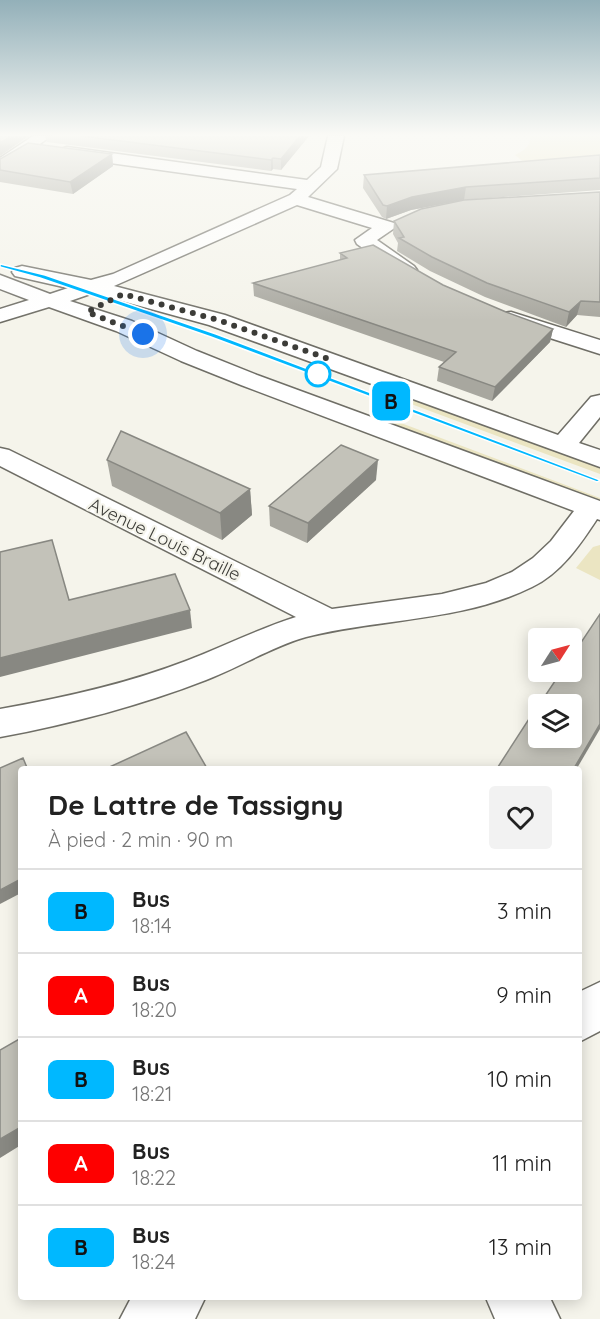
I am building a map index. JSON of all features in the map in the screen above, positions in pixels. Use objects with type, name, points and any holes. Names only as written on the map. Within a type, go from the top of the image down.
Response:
[{"type":"street","points":[[91,300],[164,260],[293,198]]},
{"type":"street","points":[[320,198],[395,223],[364,240],[392,262],[425,280]]},
{"type":"street","points":[[123,294],[164,260]]},
{"type":"street","points":[[0,266],[91,300],[135,330],[199,360],[595,509],[547,562],[514,583],[460,601],[330,621],[282,633],[196,670],[97,702],[0,723]]},
{"type":"street","points":[[0,281],[51,300]]},
{"type":"street","points":[[0,316],[51,300],[91,300],[123,294],[244,328],[600,459]]},
{"type":"street","points":[[490,310],[600,347]]},
{"type":"street","points":[[563,445],[596,413]]},
{"type":"street","name":"Avenue Louis Braille","points":[[0,456],[330,621]]},
{"type":"street","points":[[582,1017],[600,1004]]},
{"type":"street","points":[[148,1319],[175,1300]]},
{"type":"street","points":[[515,1300],[532,1319]]},
{"type":"shaded area","points":[[410,395],[600,463],[600,474],[403,401]]},
{"type":"shaded area","points":[[385,417],[600,498],[600,504],[377,423]]},
{"type":"shaded area","points":[[600,545],[600,580],[576,568],[593,547]]},
{"type":"building","points":[[378,198],[410,198],[387,206],[383,205]]},
{"type":"building","points":[[600,198],[600,302],[581,301],[569,312],[487,283],[432,257],[399,238],[404,237],[394,221],[421,209],[464,200]]},
{"type":"building","points":[[373,245],[443,285],[553,329],[495,387],[439,367],[456,352],[253,283],[347,258],[340,253]]},
{"type":"building","points":[[121,431],[250,489],[220,513],[107,460]]},
{"type":"building","points":[[341,445],[378,460],[308,523],[269,506]]},
{"type":"building","points":[[52,540],[69,600],[175,574],[190,610],[0,658],[0,552]]},
{"type":"building","points":[[600,614],[600,724],[575,766],[499,766],[528,720],[528,748],[582,748],[582,694],[546,694],[554,682],[582,682],[582,641]]},
{"type":"building","points":[[186,732],[206,766],[112,766]]},
{"type":"building","points":[[23,758],[26,766],[18,766],[18,881],[0,890],[0,768]]},
{"type":"building","points":[[18,1040],[18,1129],[0,1139],[0,1050]]},
{"type":"bus line","name":"B","points":[[0,266],[42,276],[82,292],[116,301],[213,335],[600,480]]},
{"type":"route","points":[[143,334],[87,312],[123,294],[203,315],[326,358],[318,374]]}]
